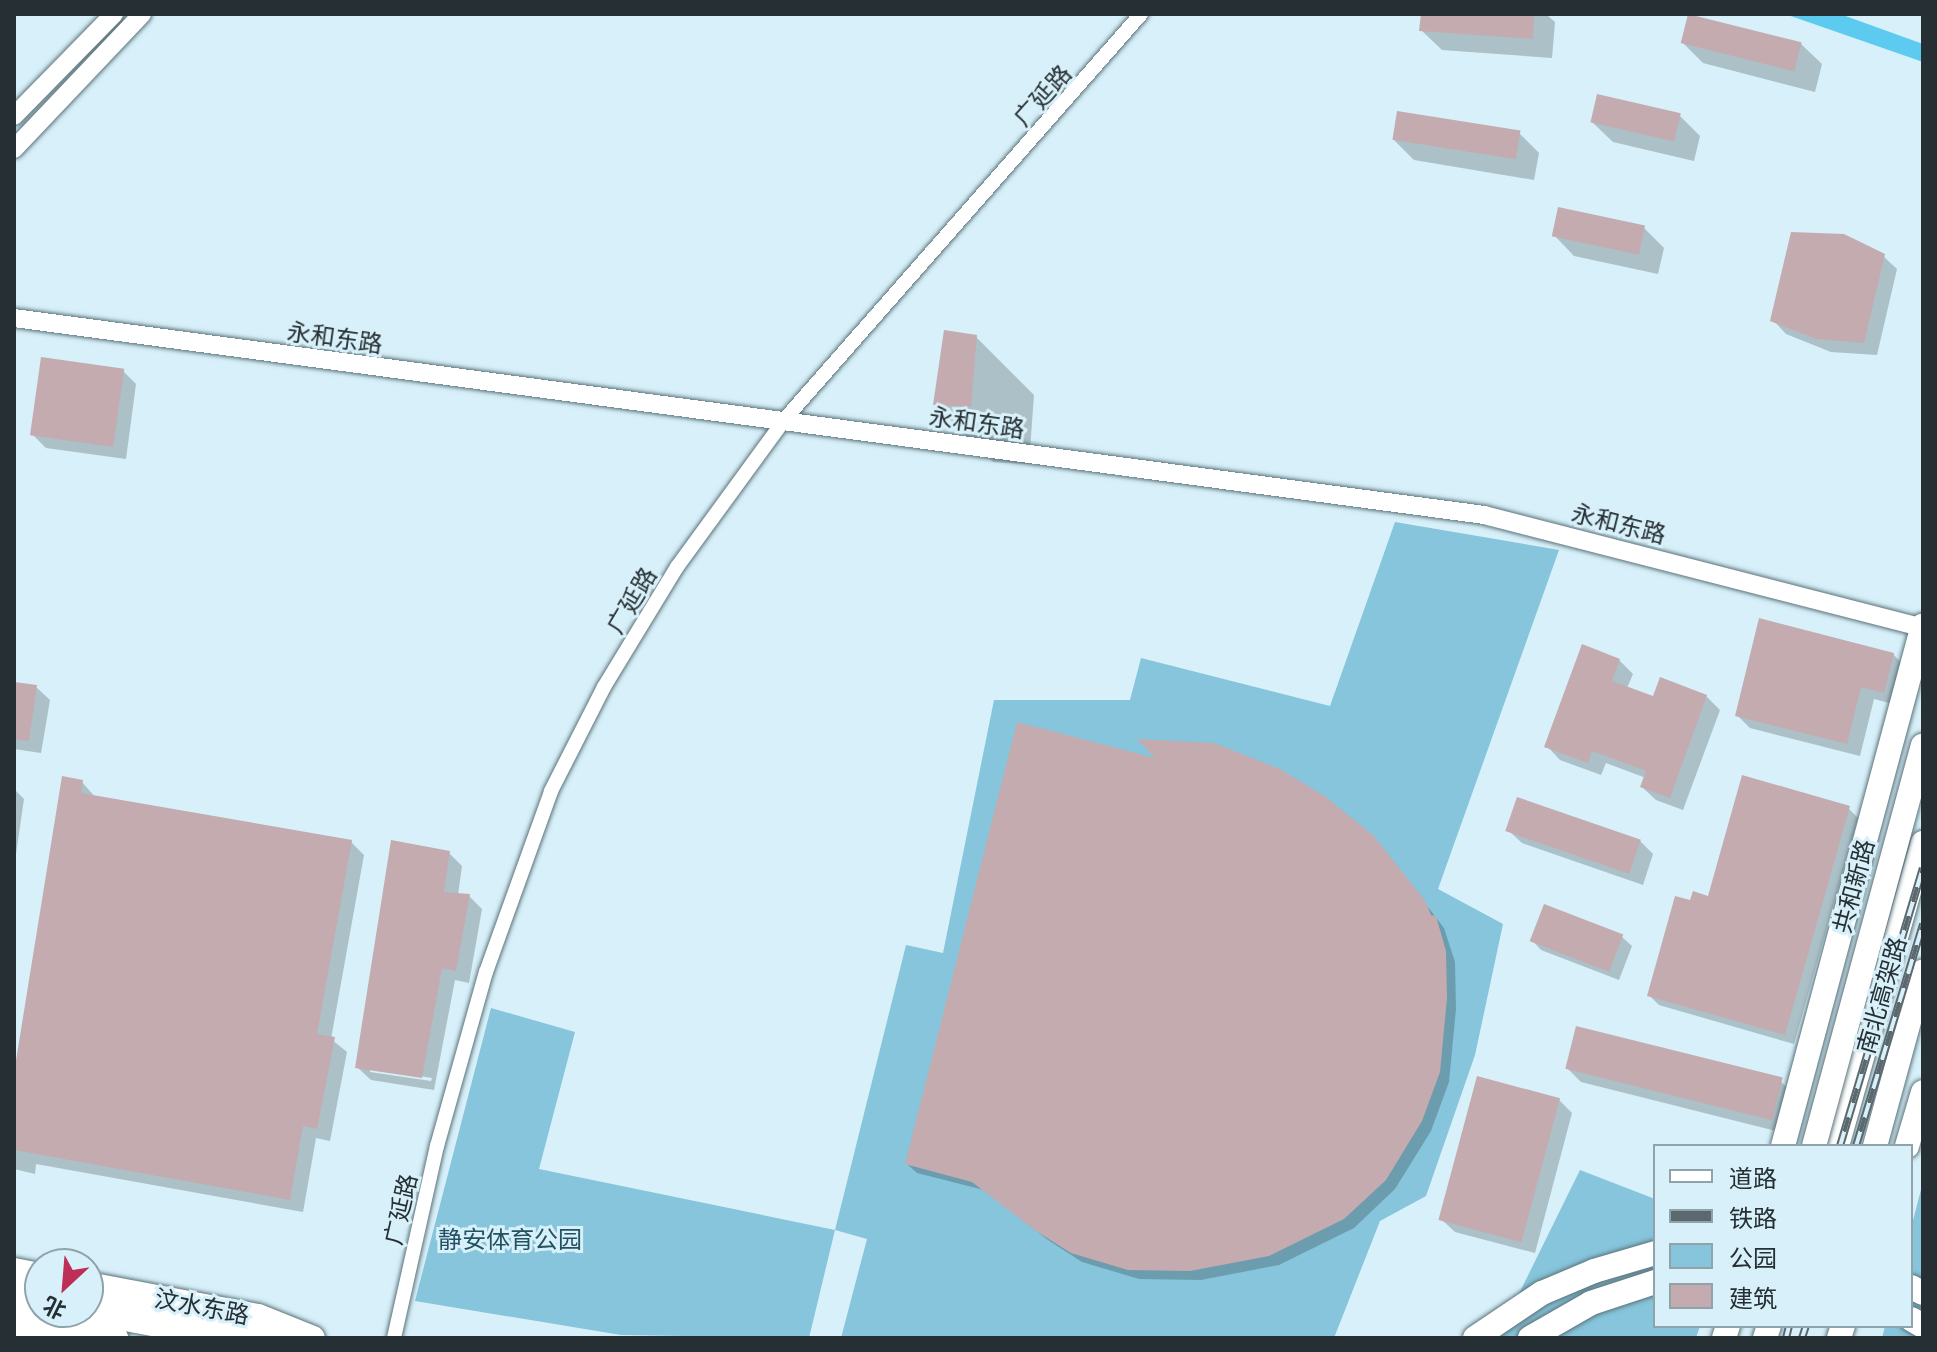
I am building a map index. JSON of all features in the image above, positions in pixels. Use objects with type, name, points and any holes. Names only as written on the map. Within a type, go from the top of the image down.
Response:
[{"type":"main road","name":"共和新路","points":[[1784,1144],[1923,627]]},
{"type":"main road","points":[[1814,1144],[1923,746]]},
{"type":"main road","name":"共和新路","points":[[1814,1144],[1923,774]]},
{"type":"main road","name":"南北高架路","points":[[1838,1144],[1923,843]]},
{"type":"main road","name":"南北高架路","points":[[1878,1144],[1923,971]]},
{"type":"main road","points":[[1878,1144],[1923,987]]},
{"type":"main road","points":[[1814,1031],[1835,1067]]},
{"type":"main road","points":[[1893,1144],[1923,1032]]},
{"type":"main road","points":[[1908,1144],[1923,1092]]},
{"type":"main road","points":[[1475,1338],[1542,1293],[1594,1271],[1653,1254]]},
{"type":"main road","points":[[1530,1338],[1591,1303],[1653,1283]]},
{"type":"main road","name":"汶水东路","points":[[104,1287],[258,1316],[313,1338]]},
{"type":"main road","points":[[104,1301],[293,1338]]},
{"type":"main road","name":"汶水东路","points":[[104,1315],[227,1338]]},
{"type":"main road","points":[[14,1319],[116,1338]]},
{"type":"main road","points":[[14,1335],[30,1338]]},
{"type":"street","points":[[14,116],[114,14]]},
{"type":"street","points":[[14,149],[142,14]]},
{"type":"street","name":"广延路","points":[[394,1338],[437,1146],[482,987],[517,879],[551,791],[604,687],[677,567],[784,420],[1141,14]]},
{"type":"street","name":"永和东路","points":[[14,318],[1484,515],[1923,627]]},
{"type":"green space","points":[[1395,522],[1559,550],[1438,889],[1503,924],[1475,1055],[1426,1196],[1380,1221],[1334,1338],[841,1338],[867,1239],[835,1230],[906,945],[943,953],[994,700],[1130,700],[1141,658],[1330,706]]},
{"type":"green space","name":"静安体育公园","points":[[491,1008],[575,1032],[539,1169],[835,1230],[809,1338],[621,1335],[415,1301]]},
{"type":"green space","points":[[1580,1170],[1653,1198],[1653,1328],[1699,1328],[1696,1338],[1484,1338],[1506,1320]]},
{"type":"green space","points":[[1923,1182],[1923,1338],[1882,1338],[1884,1328],[1913,1328],[1913,1220]]},
{"type":"shaded area","points":[[1785,14],[1840,14],[1923,44],[1923,62]]},
{"type":"building","points":[[1421,14],[1534,14],[1533,39],[1419,31]]},
{"type":"building","points":[[1688,14],[1802,42],[1794,71],[1681,43]]},
{"type":"building","points":[[1597,94],[1681,113],[1674,142],[1590,122]]},
{"type":"building","points":[[1397,111],[1520,131],[1516,159],[1392,140]]},
{"type":"building","points":[[1558,207],[1645,226],[1639,255],[1552,236]]},
{"type":"building","points":[[1791,232],[1844,234],[1885,254],[1864,343],[1816,339],[1770,321]]},
{"type":"building","points":[[944,330],[977,335],[971,407],[933,405]]},
{"type":"building","points":[[41,357],[124,369],[113,447],[30,435]]},
{"type":"building","points":[[1759,618],[1894,653],[1884,693],[1861,687],[1847,744],[1735,716]]},
{"type":"building","points":[[1582,644],[1620,659],[1612,681],[1653,696],[1660,677],[1707,695],[1670,798],[1640,787],[1646,771],[1592,751],[1588,763],[1544,747]]},
{"type":"building","points":[[14,682],[37,685],[29,741],[14,739]]},
{"type":"building","points":[[1017,722],[1155,758],[1137,739],[1214,743],[1280,769],[1326,797],[1374,836],[1426,902],[1431,915],[1436,916],[1446,951],[1447,998],[1440,1072],[1422,1121],[1386,1180],[1344,1219],[1269,1256],[1190,1271],[1128,1270],[1071,1253],[1036,1231],[972,1182],[905,1164]]},
{"type":"building","points":[[1742,775],[1850,806],[1785,1035],[1647,996],[1675,896],[1690,900],[1693,891],[1708,896]]},
{"type":"building","points":[[62,776],[83,780],[81,793],[352,840],[317,1034],[335,1037],[317,1129],[303,1126],[290,1200],[14,1150],[14,1073]]},
{"type":"building","points":[[1517,797],[1641,840],[1629,874],[1505,831]]},
{"type":"building","points":[[391,840],[450,851],[444,892],[470,894],[456,971],[442,968],[422,1078],[355,1068]]},
{"type":"building","points":[[1544,904],[1623,934],[1609,972],[1530,941]]},
{"type":"building","points":[[1576,1026],[1783,1078],[1772,1120],[1565,1069]]},
{"type":"building","points":[[1477,1076],[1560,1098],[1522,1242],[1438,1220]]},
{"type":"railway","points":[[1841,1144],[1923,868]]},
{"type":"railway","points":[[1857,1144],[1923,924]]},
{"type":"railway","points":[[1786,1338],[1788,1328]]},
{"type":"railway","points":[[1802,1338],[1805,1328]]}]
